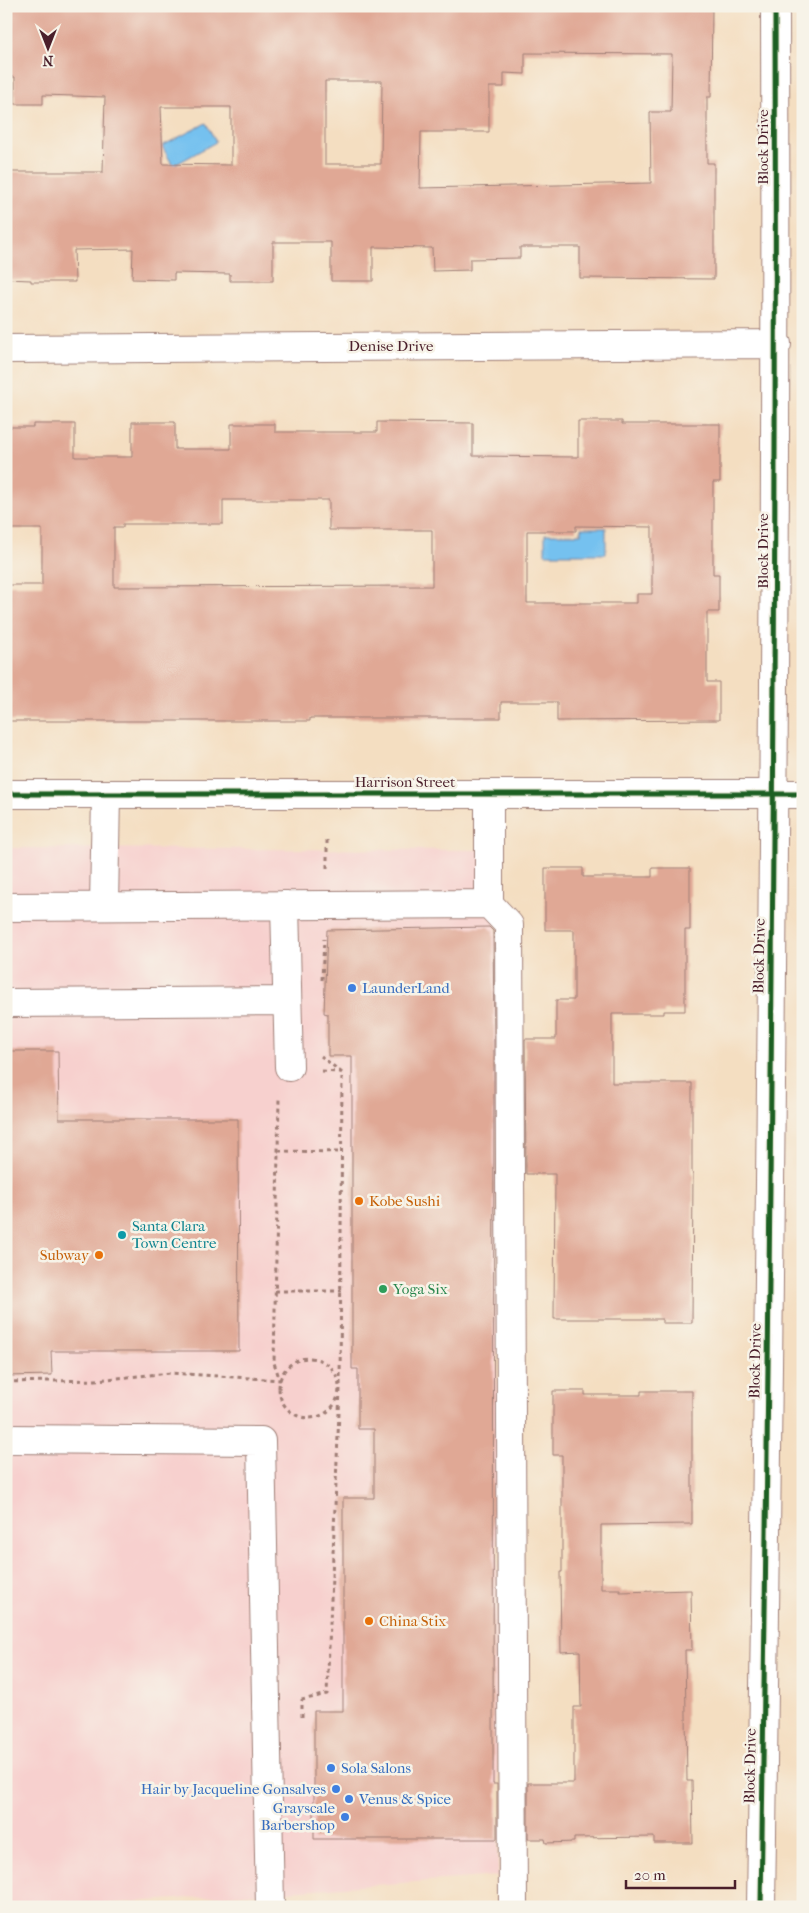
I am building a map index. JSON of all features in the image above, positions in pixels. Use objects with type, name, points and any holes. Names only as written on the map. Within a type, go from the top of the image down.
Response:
[{"type":"street","name":"Block Drive","points":[[761,1907],[777,344],[775,6]]},
{"type":"street","name":"Denise Drive","points":[[6,349],[777,344]]},
{"type":"street","name":"Harrison Street","points":[[6,794],[803,794]]},
{"type":"street","points":[[104,906],[106,794]]},
{"type":"street","points":[[488,794],[490,904],[509,925],[513,1907]]},
{"type":"street","points":[[6,907],[490,904]]},
{"type":"street","points":[[286,905],[289,1067]]},
{"type":"street","points":[[6,1002],[287,1001]]},
{"type":"street","points":[[6,1439],[261,1441],[270,1907]]},
{"type":"path","points":[[327,840],[327,874]]},
{"type":"path","points":[[322,984],[324,935]]},
{"type":"path","points":[[302,1720],[302,1700],[327,1694],[340,1389],[342,1073],[320,1054]]},
{"type":"path","points":[[280,1380],[274,1363],[278,1151],[280,1085],[289,1067]]},
{"type":"path","points":[[278,1151],[342,1152]]},
{"type":"path","points":[[275,1291],[342,1291]]},
{"type":"path","points":[[309,1358],[327,1364],[334,1371],[340,1389],[338,1399],[332,1408],[325,1415],[315,1418],[295,1415],[287,1409],[281,1401],[279,1390],[280,1380],[290,1364],[309,1358]]},
{"type":"path","points":[[6,1382],[96,1380],[171,1373],[280,1380]]},
{"type":"shaded area","name":"Santa Clara Town Centre","points":[[6,848],[496,850],[498,1876],[63,1907],[6,1907]]},
{"type":"water","points":[[206,123],[216,142],[173,166],[162,146]]},
{"type":"water","points":[[581,528],[606,528],[606,554],[545,554],[545,534],[581,534]]},
{"type":"building","points":[[6,6],[712,6],[711,97],[707,97],[707,163],[714,163],[714,279],[580,278],[580,247],[520,247],[520,258],[470,259],[470,270],[433,271],[432,248],[373,247],[373,281],[331,281],[331,242],[273,242],[273,281],[230,281],[230,274],[174,273],[174,280],[132,279],[133,249],[74,250],[75,282],[31,282],[31,280],[6,279],[6,172],[103,172],[105,97],[43,95],[43,104],[15,104],[15,77],[6,77]],"holes":[[[525,53],[672,54],[671,112],[650,112],[651,183],[420,188],[421,132],[489,132],[489,87],[504,87],[504,73],[525,74]],[[325,81],[382,81],[381,164],[325,164]],[[161,107],[231,107],[231,165],[163,164]]]},
{"type":"building","points":[[578,421],[622,421],[622,424],[720,424],[720,482],[713,482],[713,574],[719,574],[719,612],[707,612],[707,682],[719,682],[719,720],[557,721],[557,702],[501,702],[501,718],[310,718],[310,721],[6,721],[6,585],[42,585],[42,529],[6,529],[6,427],[33,427],[33,424],[75,424],[75,457],[132,457],[132,422],[175,422],[175,449],[231,449],[231,424],[275,424],[275,432],[377,432],[377,422],[473,423],[473,456],[578,457]],"holes":[[[223,500],[329,500],[329,530],[432,530],[432,586],[114,587],[114,527],[123,527],[123,524],[223,524]],[[576,526],[652,527],[652,594],[637,594],[637,603],[527,603],[527,531],[576,531]]]},
{"type":"building","points":[[545,868],[583,868],[583,877],[652,877],[652,868],[690,868],[690,930],[685,930],[685,1011],[664,1011],[664,1014],[612,1014],[612,1083],[692,1083],[692,1323],[662,1323],[662,1319],[554,1319],[555,1174],[526,1174],[525,1039],[556,1039],[556,1000],[574,1000],[574,930],[545,930]]},
{"type":"building","points":[[489,927],[493,931],[494,1039],[493,1784],[497,1784],[497,1839],[314,1839],[314,1711],[343,1711],[343,1498],[374,1498],[374,1429],[358,1429],[358,1369],[352,1369],[352,1056],[328,1056],[328,1014],[324,1013],[327,930]]},
{"type":"building","name":"Santa Clara Town Centre","points":[[6,1051],[58,1051],[59,1119],[238,1119],[239,1351],[51,1351],[52,1375],[6,1376]]},
{"type":"building","points":[[553,1391],[585,1391],[585,1395],[641,1395],[641,1391],[692,1391],[692,1524],[601,1525],[601,1589],[620,1589],[620,1592],[691,1590],[692,1650],[685,1650],[687,1781],[692,1781],[693,1843],[654,1843],[654,1837],[574,1838],[574,1842],[546,1843],[545,1839],[528,1839],[528,1783],[574,1783],[574,1707],[581,1707],[580,1651],[561,1652],[562,1455],[553,1455]]},
{"type":"cycle path","points":[[761,1907],[772,956],[775,6]]},
{"type":"cycle path","points":[[6,794],[803,794]]},
{"type":"place","name":"LaunderLand","points":[[352,988]]},
{"type":"place","name":"Kobe Sushi","points":[[359,1201]]},
{"type":"place","name":"Santa Clara Town Centre","points":[[122,1235]]},
{"type":"place","name":"Subway","points":[[99,1255]]},
{"type":"place","name":"Yoga Six","points":[[383,1289]]},
{"type":"place","name":"China Stix","points":[[369,1621]]},
{"type":"place","name":"Sola Salons","points":[[331,1768]]},
{"type":"place","name":"Hair by Jacqueline Gonsalves","points":[[336,1789]]},
{"type":"place","name":"Venus & Spice","points":[[349,1799]]},
{"type":"place","name":"Grayscale Barbershop","points":[[345,1817]]}]
